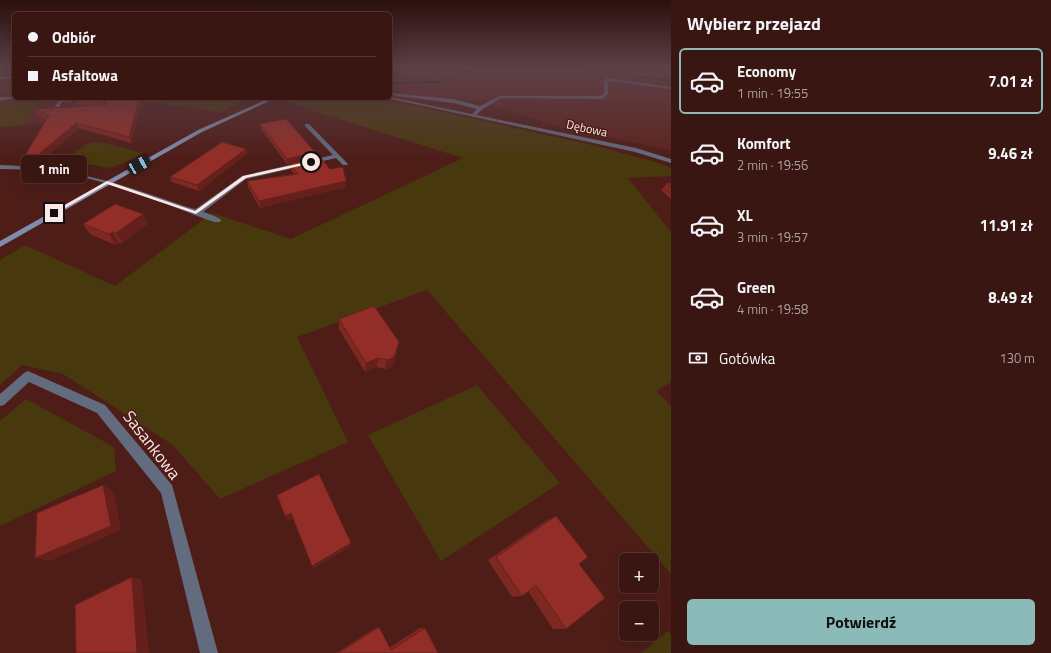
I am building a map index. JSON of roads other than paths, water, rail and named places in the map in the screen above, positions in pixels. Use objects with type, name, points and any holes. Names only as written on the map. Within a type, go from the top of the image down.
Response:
[{"type":"street","name":"Dębowa","points":[[405,98],[427,105]]},
{"type":"street","points":[[430,98],[452,101],[481,108]]},
{"type":"street","points":[[474,115],[481,108],[497,98]]},
{"type":"street","name":"Dębowa","points":[[392,99],[636,150],[671,160]]},
{"type":"street","points":[[69,110],[54,112],[61,100],[81,100]]},
{"type":"street","points":[[92,108],[107,107],[109,100]]},
{"type":"street","points":[[0,244],[206,128],[269,100]]},
{"type":"street","points":[[307,125],[345,164]]},
{"type":"street","points":[[196,213],[244,177],[338,156]]},
{"type":"street","points":[[0,167],[52,169],[84,175],[217,220]]},
{"type":"street","name":"Sasankowa","points":[[0,401],[28,376],[101,409],[167,490],[209,653]]}]
